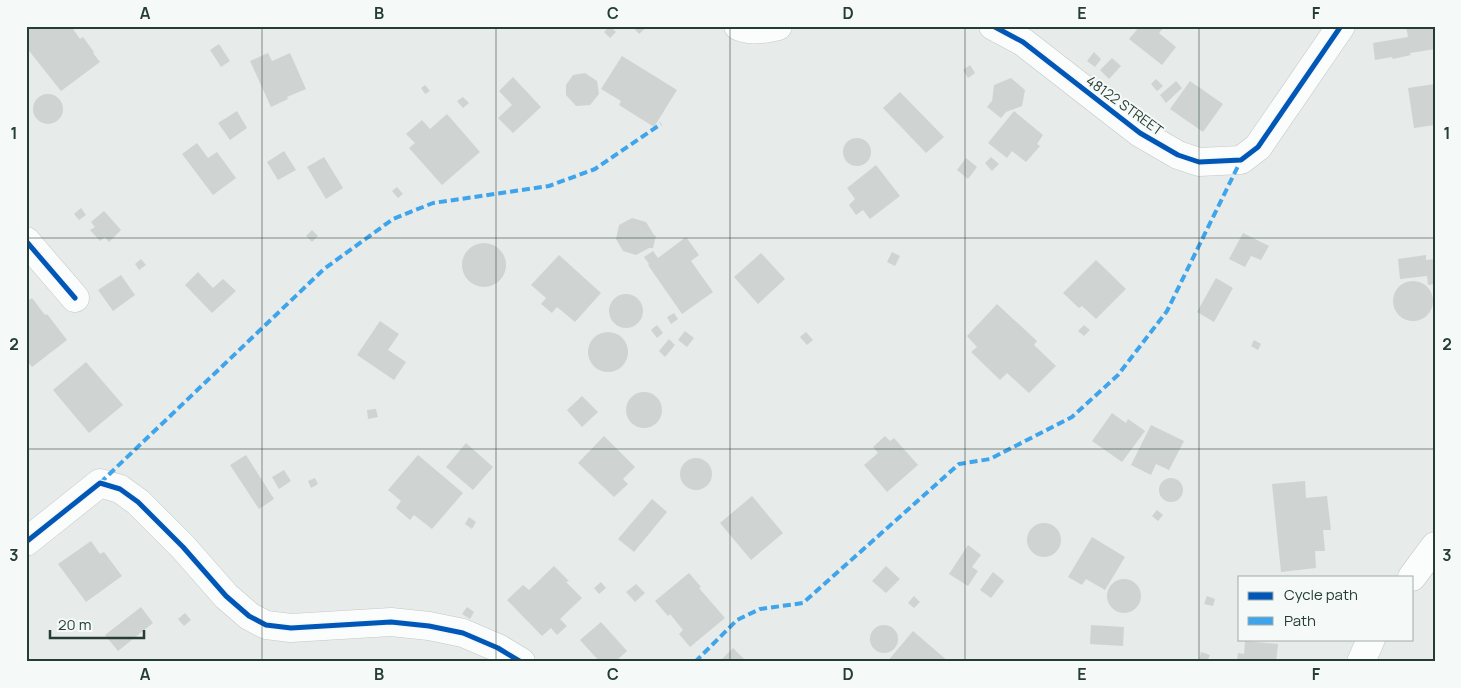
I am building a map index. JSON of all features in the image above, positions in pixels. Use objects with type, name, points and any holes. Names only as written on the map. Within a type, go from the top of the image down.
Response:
[{"type":"street","points":[[738,26],[744,29],[764,30],[778,26]]},
{"type":"street","name":"48122 STREET","points":[[993,26],[1023,42],[1140,133],[1178,155],[1200,162],[1241,160],[1258,147],[1341,26]]},
{"type":"street","points":[[26,241],[75,298]]},
{"type":"street","points":[[26,542],[100,483],[120,489],[138,502],[183,547],[226,596],[249,616],[266,626],[292,628],[392,622],[429,626],[463,633],[498,648],[521,662]]},
{"type":"street","points":[[1413,576],[1435,546]]},
{"type":"street","points":[[1361,662],[1371,640]]},
{"type":"building","points":[[33,26],[71,26],[80,39],[83,37],[100,62],[61,91],[26,47],[26,32]]},
{"type":"building","points":[[610,26],[616,32],[610,38],[604,32]]},
{"type":"building","points":[[632,26],[648,26],[639,34]]},
{"type":"building","points":[[1140,26],[1165,26],[1159,33],[1176,47],[1162,65],[1129,39]]},
{"type":"building","points":[[1406,26],[1435,26],[1435,49],[1410,53],[1411,55],[1393,59],[1392,57],[1375,60],[1373,43],[1408,37]]},
{"type":"building","points":[[219,44],[230,61],[221,67],[210,50]]},
{"type":"building","points":[[1094,52],[1101,59],[1095,67],[1087,61]]},
{"type":"building","points":[[268,53],[272,61],[290,53],[306,89],[287,97],[288,99],[271,107],[250,61]]},
{"type":"building","points":[[622,56],[677,90],[654,127],[619,105],[621,101],[601,89]]},
{"type":"building","points":[[1112,58],[1121,66],[1109,79],[1100,70]]},
{"type":"building","points":[[970,65],[975,73],[968,78],[963,70]]},
{"type":"building","points":[[585,73],[597,81],[599,94],[590,105],[576,106],[566,95],[566,85],[573,75]]},
{"type":"building","points":[[513,77],[541,107],[513,133],[498,118],[512,105],[499,91]]},
{"type":"building","points":[[1011,78],[1025,90],[1022,106],[1006,112],[1001,118],[987,107],[992,101],[994,85]]},
{"type":"building","points":[[1156,79],[1163,86],[1157,91],[1151,84]]},
{"type":"building","points":[[1176,81],[1182,88],[1166,103],[1160,95]]},
{"type":"building","points":[[1190,81],[1223,104],[1203,132],[1170,109]]},
{"type":"building","points":[[1435,84],[1435,125],[1414,128],[1408,88]]},
{"type":"building","points":[[425,85],[430,91],[425,94],[421,88]]},
{"type":"building","points":[[900,92],[944,137],[926,153],[883,108]]},
{"type":"building","points":[[48,94],[59,98],[63,109],[59,120],[48,124],[37,120],[33,109],[37,98]]},
{"type":"building","points":[[463,97],[469,103],[463,108],[457,101]]},
{"type":"building","points":[[237,111],[247,128],[230,140],[218,123]]},
{"type":"building","points":[[1014,111],[1043,135],[1037,144],[1040,146],[1026,162],[1012,151],[1007,158],[988,143]]},
{"type":"building","points":[[447,114],[480,152],[442,185],[409,148],[415,143],[406,134],[422,120],[430,129]]},
{"type":"building","points":[[857,138],[867,142],[871,152],[867,162],[857,166],[847,162],[843,152],[847,142]]},
{"type":"building","points":[[197,143],[208,158],[217,152],[236,178],[213,195],[182,154]]},
{"type":"building","points":[[284,151],[296,170],[278,180],[267,162]]},
{"type":"building","points":[[324,157],[343,188],[326,199],[307,167]]},
{"type":"building","points":[[991,157],[999,164],[992,171],[985,163]]},
{"type":"building","points":[[966,158],[977,167],[968,179],[957,170]]},
{"type":"building","points":[[876,165],[900,196],[870,219],[863,210],[856,215],[849,205],[855,199],[847,188]]},
{"type":"building","points":[[397,187],[403,194],[398,198],[392,191]]},
{"type":"building","points":[[81,208],[86,215],[79,220],[74,214]]},
{"type":"building","points":[[104,211],[121,230],[109,242],[105,237],[100,241],[90,230],[95,227],[91,222]]},
{"type":"building","points":[[632,218],[646,222],[656,236],[653,248],[649,248],[636,255],[623,251],[616,239],[619,225]]},
{"type":"building","points":[[312,230],[318,236],[312,242],[306,236]]},
{"type":"building","points":[[1243,233],[1269,246],[1261,260],[1251,256],[1245,267],[1229,259]]},
{"type":"building","points":[[686,237],[699,255],[691,261],[713,292],[682,314],[644,257],[653,251],[658,258]]},
{"type":"building","points":[[484,243],[496,247],[502,253],[506,265],[502,277],[496,283],[484,287],[472,283],[466,277],[462,265],[466,253],[472,247]]},
{"type":"building","points":[[892,252],[900,256],[895,266],[887,262]]},
{"type":"building","points":[[761,253],[785,279],[758,304],[734,277]]},
{"type":"building","points":[[559,255],[601,293],[575,322],[557,307],[552,313],[541,304],[546,298],[531,285]]},
{"type":"building","points":[[1426,255],[1426,260],[1435,259],[1435,284],[1428,285],[1427,276],[1400,279],[1398,259]]},
{"type":"building","points":[[141,259],[146,265],[139,270],[135,264]]},
{"type":"building","points":[[1096,260],[1126,289],[1096,319],[1082,306],[1079,308],[1063,293]]},
{"type":"building","points":[[198,272],[213,288],[223,279],[236,291],[212,313],[185,285]]},
{"type":"building","points":[[121,275],[135,295],[113,311],[98,290]]},
{"type":"building","points":[[1216,278],[1233,288],[1214,322],[1197,312]]},
{"type":"building","points":[[1417,281],[1424,284],[1430,290],[1433,301],[1432,309],[1424,318],[1417,321],[1409,321],[1402,318],[1394,309],[1393,297],[1396,290],[1405,282]]},
{"type":"building","points":[[626,294],[638,299],[643,311],[638,323],[626,328],[614,323],[609,311],[614,299]]},
{"type":"building","points":[[32,298],[67,340],[32,367],[26,360],[26,302]]},
{"type":"building","points":[[997,304],[1037,341],[1034,345],[1056,366],[1029,393],[1007,373],[1000,380],[971,352],[977,347],[967,336]]},
{"type":"building","points":[[674,313],[678,319],[671,324],[667,317]]},
{"type":"building","points":[[380,321],[399,334],[388,350],[406,362],[394,380],[357,355]]},
{"type":"building","points":[[657,325],[663,333],[657,338],[651,330]]},
{"type":"building","points":[[1084,325],[1090,330],[1084,336],[1078,331]]},
{"type":"building","points":[[685,331],[694,338],[687,347],[678,340]]},
{"type":"building","points":[[612,332],[619,335],[625,341],[628,352],[627,360],[619,369],[612,372],[604,372],[597,369],[589,360],[588,348],[591,341],[600,333]]},
{"type":"building","points":[[806,332],[813,340],[807,345],[800,337]]},
{"type":"building","points":[[669,339],[675,345],[665,357],[659,351]]},
{"type":"building","points":[[1254,340],[1261,344],[1258,350],[1251,346]]},
{"type":"building","points":[[86,362],[123,405],[89,433],[53,390]]},
{"type":"building","points":[[644,392],[657,397],[662,410],[657,423],[644,428],[631,423],[626,410],[631,397]]},
{"type":"building","points":[[582,396],[598,412],[582,427],[567,410]]},
{"type":"building","points":[[376,409],[378,417],[368,419],[367,410]]},
{"type":"building","points":[[1112,413],[1126,423],[1128,419],[1145,431],[1122,462],[1092,441]]},
{"type":"building","points":[[1151,425],[1184,441],[1169,470],[1156,464],[1151,475],[1131,465]]},
{"type":"building","points":[[604,436],[635,467],[623,479],[628,484],[614,497],[578,463]]},
{"type":"building","points":[[885,436],[890,441],[894,438],[918,465],[887,492],[864,465],[878,453],[873,447]]},
{"type":"building","points":[[466,443],[493,467],[473,490],[446,467]]},
{"type":"building","points":[[246,455],[274,499],[259,509],[230,465]]},
{"type":"building","points":[[418,455],[463,493],[432,529],[414,515],[410,520],[396,508],[401,501],[388,490]]},
{"type":"building","points":[[696,458],[702,459],[707,463],[711,468],[711,480],[707,485],[702,489],[696,490],[690,489],[685,485],[681,480],[680,474],[681,468],[685,463],[690,459]]},
{"type":"building","points":[[284,470],[291,481],[279,489],[272,477]]},
{"type":"building","points":[[315,478],[318,484],[311,488],[308,481]]},
{"type":"building","points":[[1171,478],[1179,482],[1183,490],[1179,498],[1171,502],[1163,498],[1159,490],[1163,482]]},
{"type":"building","points":[[1305,481],[1306,498],[1327,496],[1331,530],[1323,530],[1325,551],[1315,551],[1316,568],[1281,572],[1272,484]]},
{"type":"building","points":[[752,496],[783,533],[751,560],[720,523]]},
{"type":"building","points":[[652,499],[667,512],[634,552],[618,539]]},
{"type":"building","points":[[1157,510],[1163,515],[1158,521],[1152,516]]},
{"type":"building","points":[[469,517],[476,522],[472,529],[465,524]]},
{"type":"building","points":[[1044,523],[1056,528],[1061,540],[1056,552],[1044,557],[1032,552],[1027,540],[1032,528]]},
{"type":"building","points":[[1092,537],[1125,557],[1105,590],[1086,579],[1082,585],[1068,577]]},
{"type":"building","points":[[91,541],[100,554],[104,552],[122,576],[86,602],[58,564]]},
{"type":"building","points":[[968,545],[981,555],[972,567],[978,571],[968,586],[949,574]]},
{"type":"building","points":[[554,566],[569,581],[566,582],[582,598],[560,619],[567,626],[557,635],[551,628],[542,636],[507,600],[523,585],[529,590]]},
{"type":"building","points":[[886,566],[900,579],[886,593],[872,581]]},
{"type":"building","points":[[993,572],[1004,581],[991,598],[980,590]]},
{"type":"building","points":[[689,573],[701,587],[699,588],[725,618],[690,647],[679,634],[683,630],[670,614],[668,616],[655,601]]},
{"type":"building","points":[[1124,579],[1136,584],[1141,596],[1136,608],[1124,613],[1112,608],[1107,596],[1112,584]]},
{"type":"building","points":[[601,582],[606,588],[599,594],[594,588]]},
{"type":"building","points":[[636,584],[645,593],[635,602],[626,592]]},
{"type":"building","points":[[914,596],[920,602],[914,608],[908,603]]},
{"type":"building","points":[[1207,596],[1215,599],[1213,606],[1204,604]]},
{"type":"building","points":[[141,607],[153,623],[118,651],[105,635]]},
{"type":"building","points":[[467,607],[474,612],[470,619],[462,614]]},
{"type":"building","points":[[185,613],[191,620],[184,626],[178,619]]},
{"type":"building","points":[[601,622],[627,651],[615,662],[600,662],[580,640]]},
{"type":"building","points":[[884,625],[894,629],[898,639],[894,649],[884,653],[874,649],[870,639],[874,629]]},
{"type":"building","points":[[1091,625],[1124,627],[1123,646],[1090,644]]},
{"type":"building","points":[[913,631],[949,662],[887,662]]},
{"type":"building","points":[[1245,641],[1278,644],[1276,662],[1237,662],[1238,653],[1244,654]]},
{"type":"building","points":[[733,648],[747,662],[719,662]]},
{"type":"building","points":[[1201,652],[1210,655],[1207,662],[1199,660]]},
{"type":"marked path","points":[[100,483],[324,269],[393,219],[433,203],[549,186],[595,169],[661,124]]},
{"type":"marked path","points":[[695,662],[737,620],[760,609],[803,603],[959,464],[990,459],[1072,417],[1118,375],[1167,311],[1241,160]]},
{"type":"cycle path","points":[[993,26],[1023,42],[1140,133],[1178,155],[1199,162],[1241,160],[1258,147],[1341,26]]},
{"type":"cycle path","points":[[26,241],[75,298]]},
{"type":"cycle path","points":[[26,542],[100,483],[120,489],[138,502],[183,547],[226,596],[249,616],[266,625],[291,628],[391,622],[429,626],[463,633],[498,648],[521,662]]}]
